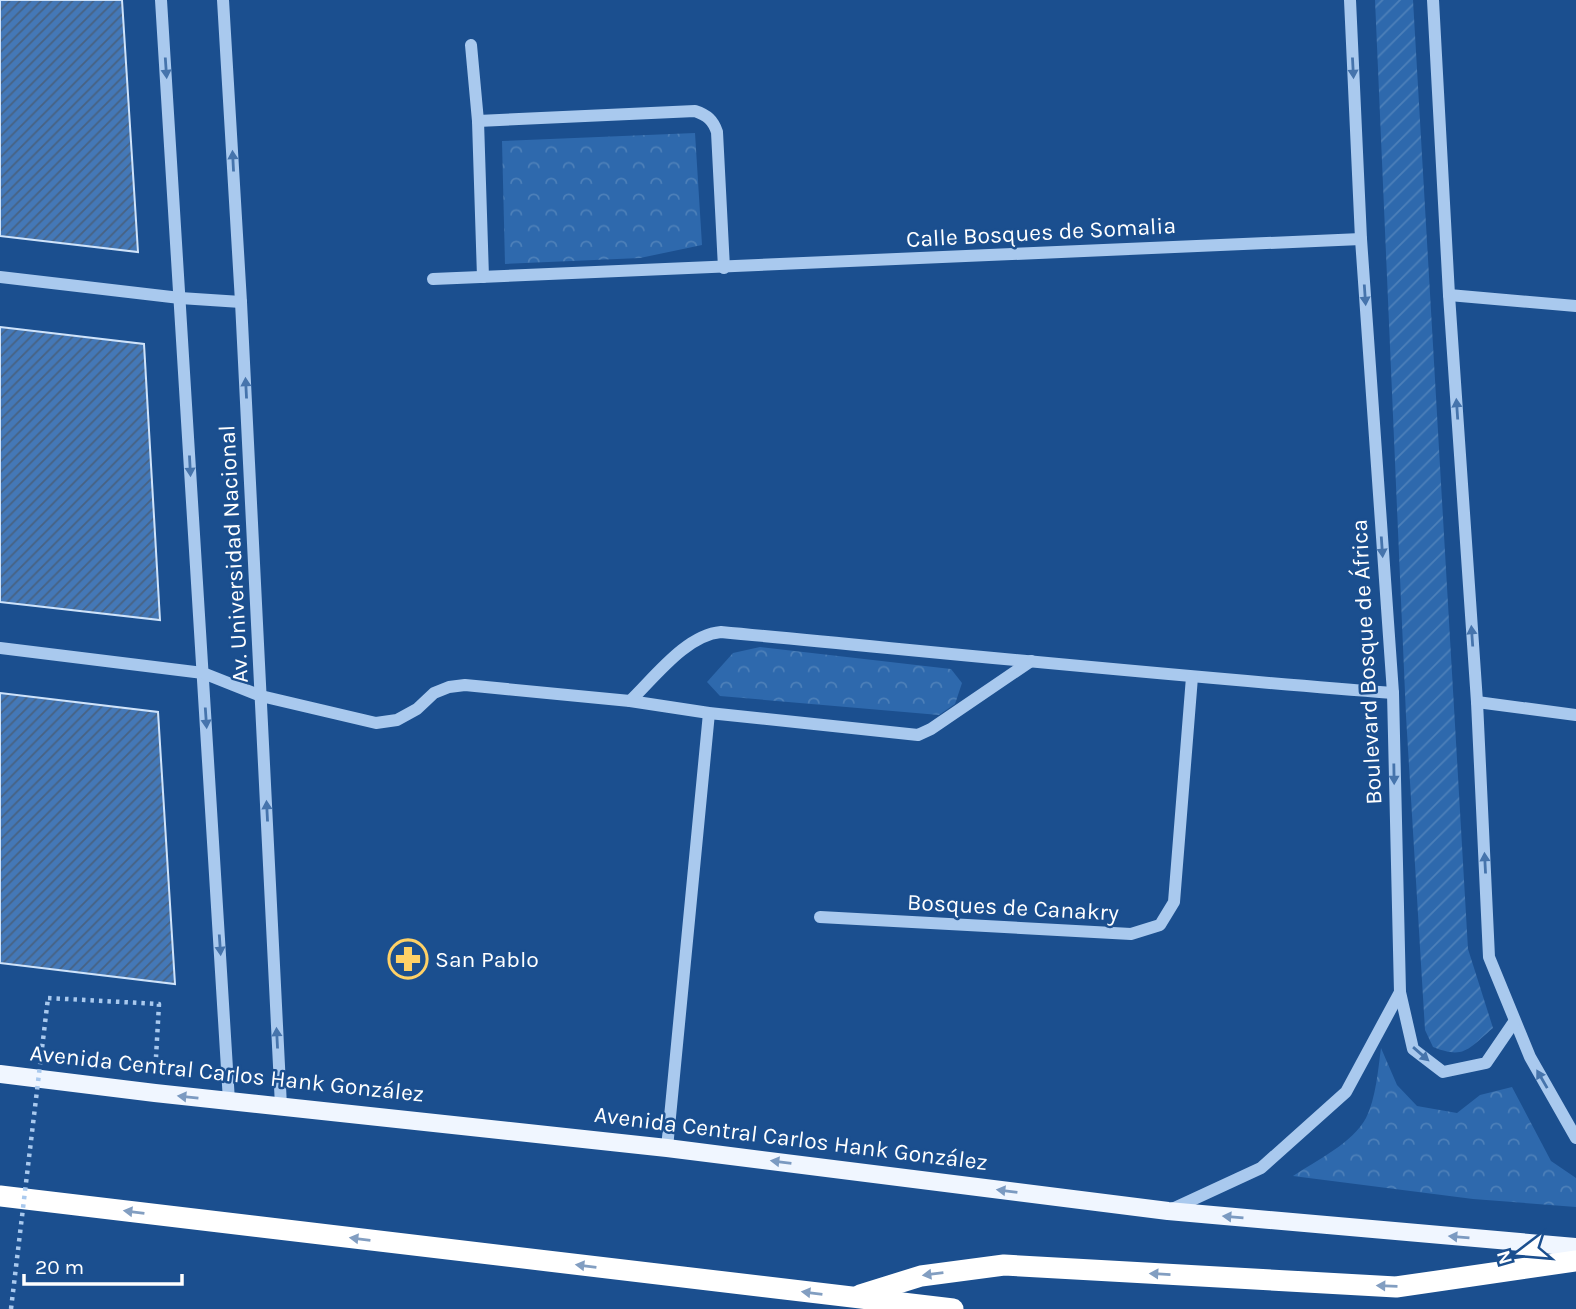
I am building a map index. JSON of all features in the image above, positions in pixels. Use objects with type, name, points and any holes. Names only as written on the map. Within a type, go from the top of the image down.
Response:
[{"type":"highway","points":[[0,1196],[953,1309]]},
{"type":"highway","points":[[851,1297],[921,1276],[1004,1265],[1396,1287],[1576,1261]]},
{"type":"main road","name":"Avenida Central Carlos Hank González","points":[[0,1074],[667,1147],[1168,1211],[1576,1247]]},
{"type":"street","name":"Av. Universidad Nacional","points":[[161,0],[229,1101]]},
{"type":"street","name":"Av. Universidad Nacional","points":[[223,0],[241,302],[281,1106]]},
{"type":"street","name":"Boulevard Bosque de África","points":[[1168,1211],[1261,1168],[1346,1092],[1400,992],[1392,693],[1361,239],[1350,0]]},
{"type":"street","points":[[1433,0],[1449,295],[1477,702],[1489,957],[1530,1057],[1576,1138]]},
{"type":"street","points":[[471,45],[478,121],[484,278]]},
{"type":"street","points":[[478,121],[695,111],[702,113],[714,124],[717,132],[724,268]]},
{"type":"street","name":"Calle Bosques de Somalia","points":[[433,279],[1361,239]]},
{"type":"street","points":[[0,278],[241,302]]},
{"type":"street","points":[[1449,295],[1576,306]]},
{"type":"street","points":[[630,701],[689,643],[709,633],[1392,693]]},
{"type":"street","points":[[0,648],[203,673],[261,696],[376,723],[397,720],[417,709],[434,693],[465,685],[630,701],[709,713],[918,736],[1031,661]]},
{"type":"street","name":"Bosques de Canakry","points":[[820,917],[1131,934],[1160,925],[1174,902],[1192,677]]},
{"type":"street","points":[[1477,702],[1576,715]]},
{"type":"street","points":[[667,1147],[709,713]]},
{"type":"street","points":[[1400,992],[1413,1049],[1443,1072],[1486,1063],[1514,1022]]},
{"type":"path","points":[[11,1309],[48,998],[159,1004],[155,1093]]},
{"type":"green space","points":[[1375,0],[1413,0],[1468,949],[1493,1028],[1472,1046],[1460,1052],[1433,1047],[1425,1030],[1406,716]]},
{"type":"green space","points":[[695,133],[702,245],[640,258],[505,264],[502,141]]},
{"type":"green space","points":[[760,647],[951,669],[962,683],[955,704],[939,715],[720,696],[707,682],[733,653]]},
{"type":"green space","points":[[1381,1048],[1397,1085],[1417,1106],[1457,1113],[1480,1095],[1512,1087],[1551,1161],[1576,1178],[1576,1207],[1473,1199],[1293,1176],[1343,1143],[1360,1127],[1372,1102]]},
{"type":"building","points":[[0,0],[122,0],[138,252],[0,236]]},
{"type":"building","points":[[0,327],[144,344],[160,620],[0,602]]},
{"type":"building","points":[[0,693],[158,712],[175,984],[0,963]]},
{"type":"place","name":"San Pablo","points":[[408,959]]}]
